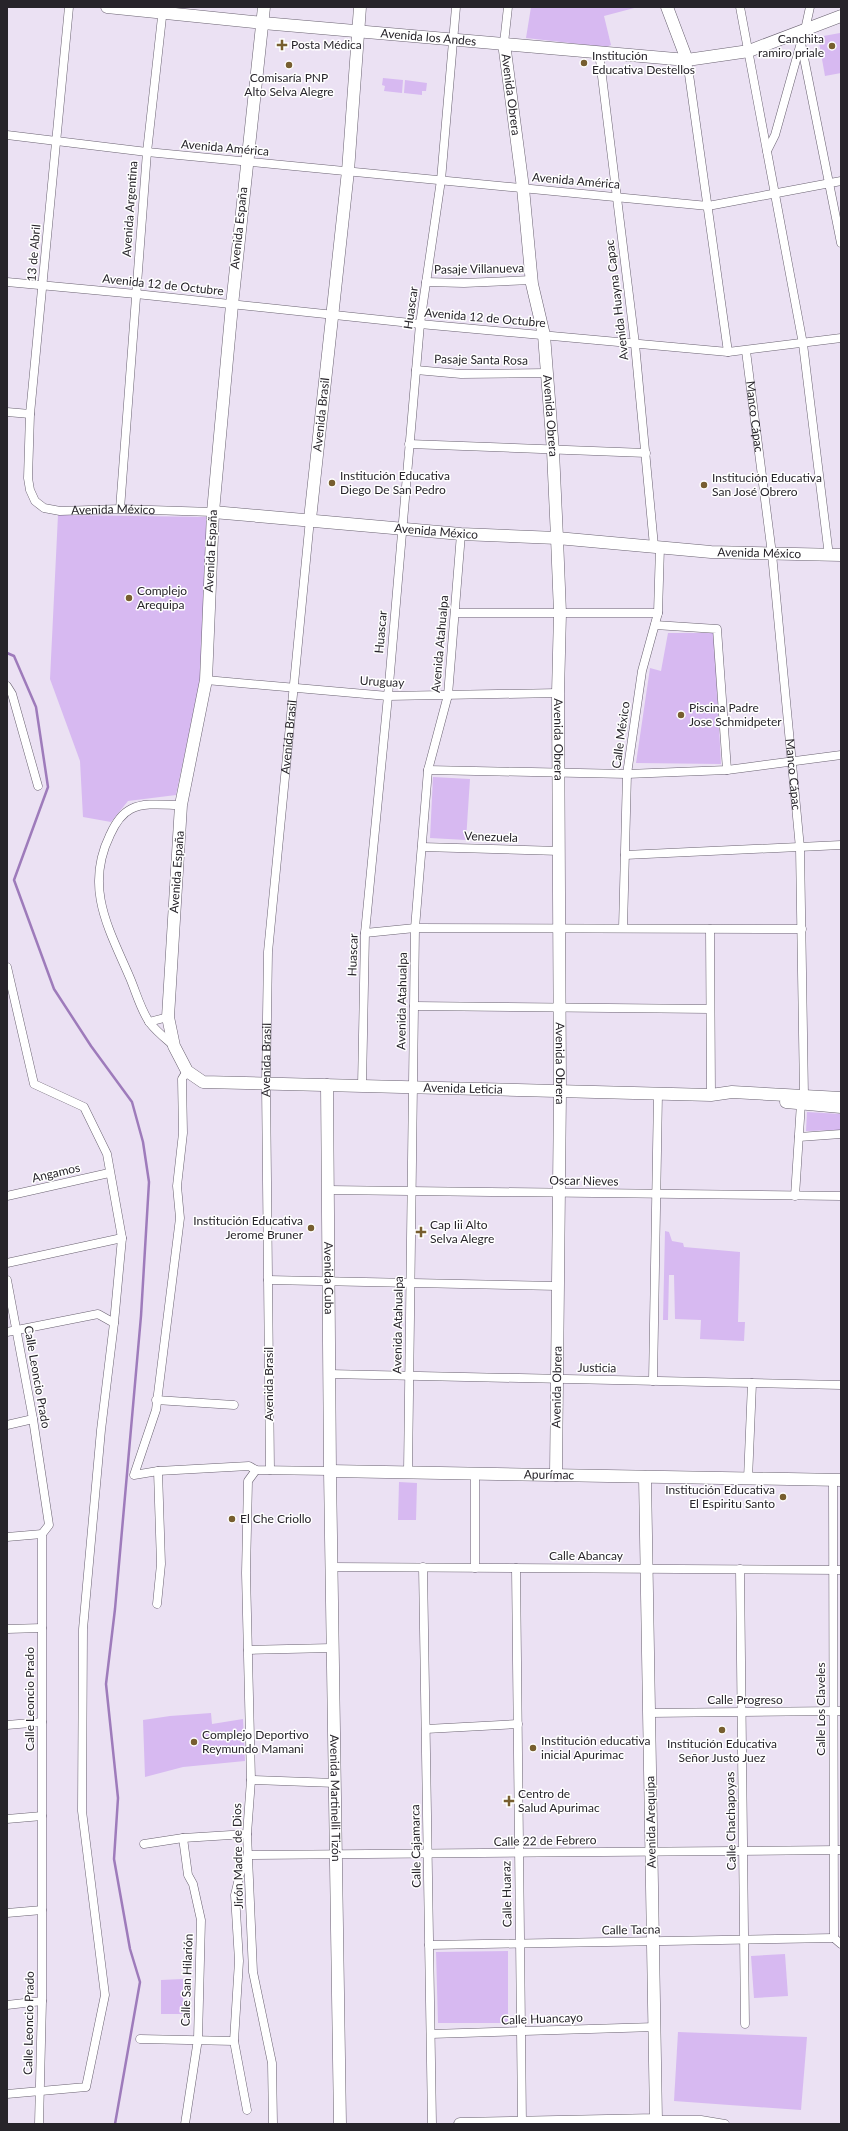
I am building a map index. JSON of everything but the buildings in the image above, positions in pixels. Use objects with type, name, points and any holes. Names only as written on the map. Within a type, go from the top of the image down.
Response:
[{"type":"street","name":"13 de Abril","points":[[35,501],[30,490],[28,478],[30,414],[69,7]]},
{"type":"street","name":"Avenida los Andes","points":[[107,7],[163,10],[263,23],[688,60],[749,51],[802,35],[841,16]]},
{"type":"street","name":"Avenida España","points":[[203,1082],[187,1071],[174,1046],[168,1017],[181,805],[206,680],[213,512],[246,162],[264,7]]},
{"type":"street","name":"Avenida Brasil","points":[[270,1470],[266,1084],[268,952],[310,519],[348,171],[360,7]]},
{"type":"street","points":[[441,180],[456,7]]},
{"type":"street","name":"Avenida Obrera","points":[[508,7],[504,43],[523,188],[532,280],[544,335],[553,451],[560,613],[558,693],[560,851],[560,1091],[556,1475]]},
{"type":"street","points":[[667,7],[688,60],[728,352]]},
{"type":"street","points":[[740,7],[803,344],[835,555]]},
{"type":"street","points":[[766,151],[775,135],[810,7]]},
{"type":"street","name":"Avenida Argentina","points":[[120,508],[147,152],[163,10]]},
{"type":"street","points":[[802,35],[841,243]]},
{"type":"street","name":"Avenida Huayna Capac","points":[[598,52],[635,344],[657,546]]},
{"type":"street","name":"Avenida América","points":[[7,135],[147,152],[708,206],[841,181]]},
{"type":"street","name":"Huascar","points":[[362,1086],[365,932],[388,696],[420,324],[441,180]]},
{"type":"street","name":"Pasaje Villanueva","points":[[426,282],[464,283],[532,280]]},
{"type":"street","name":"Avenida 12 de Octubre","points":[[7,282],[420,324],[728,352],[803,344],[841,338]]},
{"type":"street","name":"Manco Cápac","points":[[746,351],[772,554],[793,761],[800,848],[803,1099],[795,1196]]},
{"type":"street","name":"Pasaje Santa Rosa","points":[[416,370],[461,374],[547,373]]},
{"type":"street","points":[[7,412],[30,414]]},
{"type":"street","points":[[409,444],[646,454]]},
{"type":"street","name":"Avenida México","points":[[35,501],[44,508],[60,511],[120,508],[213,512],[310,519],[461,534],[557,538],[711,552],[835,555]]},
{"type":"street","name":"Avenida Atahualpa","points":[[408,1472],[415,928],[428,770],[448,695],[461,534]]},
{"type":"street","name":"Calle México","points":[[623,928],[627,774],[642,671],[658,613],[657,546]]},
{"type":"street","points":[[454,612],[658,613]]},
{"type":"street","points":[[655,625],[718,629],[727,770]]},
{"type":"street","name":"Uruguay","points":[[206,680],[388,696],[558,693]]},
{"type":"street","points":[[7,686],[12,694],[38,786]]},
{"type":"street","points":[[428,770],[627,774],[727,770],[841,755]]},
{"type":"street","points":[[174,1046],[149,1022],[106,923],[100,904],[98,884],[100,861],[115,824],[129,810],[141,806],[181,805]]},
{"type":"street","points":[[625,855],[841,845]]},
{"type":"street","name":"Venezuela","points":[[422,847],[560,851]]},
{"type":"street","points":[[365,932],[415,928],[802,929]]},
{"type":"street","points":[[710,929],[711,1096]]},
{"type":"street","points":[[7,967],[34,1084],[84,1107],[107,1154],[109,1173],[122,1238],[114,1323],[100,1430],[83,1629],[82,1810],[105,1995],[86,2086],[7,2094]]},
{"type":"street","points":[[414,1006],[710,1009]]},
{"type":"street","points":[[149,1022],[168,1017]]},
{"type":"street","points":[[187,1071],[182,1079],[183,1133],[177,1186],[180,1218],[156,1400],[234,1405]]},
{"type":"street","name":"Avenida Leticia","points":[[203,1082],[711,1096],[732,1092],[803,1099],[841,1107]]},
{"type":"street","name":"Avenida Cuba","points":[[327,1085],[330,1471]]},
{"type":"street","points":[[653,1381],[658,1094]]},
{"type":"street","name":"Avenida Leticia","points":[[803,1099],[841,1098]]},
{"type":"street","points":[[799,1137],[841,1134]]},
{"type":"street","name":"Angamos","points":[[7,1196],[109,1173]]},
{"type":"street","name":"Oscar Nieves","points":[[328,1190],[841,1196]]},
{"type":"street","points":[[7,1263],[122,1238]]},
{"type":"street","name":"Calle Leoncio Prado","points":[[7,1280],[17,1330],[49,1525],[42,1534],[42,2001],[39,2124]]},
{"type":"street","points":[[268,1280],[558,1286]]},
{"type":"street","points":[[7,1332],[98,1314],[114,1323]]},
{"type":"street","name":"Justicia","points":[[329,1374],[841,1385]]},
{"type":"street","points":[[748,1478],[752,1383]]},
{"type":"street","name":"Apurímac","points":[[156,1400],[156,1410],[134,1475],[158,1471],[249,1466],[256,1470],[837,1480]]},
{"type":"street","points":[[7,1425],[32,1420]]},
{"type":"street","name":"Jirón Madre de Dios","points":[[256,1470],[248,1481],[246,1573],[251,1780],[247,1834],[253,1972],[272,2063],[272,2124]]},
{"type":"street","points":[[157,1604],[161,1564],[158,1471]]},
{"type":"street","name":"Avenida Martinelli Tizón","points":[[330,1471],[340,2124]]},
{"type":"street","points":[[475,1474],[476,1568]]},
{"type":"street","name":"Avenida Arequipa","points":[[645,1477],[655,2027],[662,2121]]},
{"type":"street","name":"Calle Los Claveles","points":[[834,1938],[837,1850],[837,1480]]},
{"type":"street","points":[[7,1537],[42,1534]]},
{"type":"street","name":"Calle Abancay","points":[[331,1567],[837,1570]]},
{"type":"street","name":"Calle Cajamarca","points":[[423,1567],[432,2124]]},
{"type":"street","name":"Calle Huaraz","points":[[516,1568],[522,2123]]},
{"type":"street","name":"Calle Chachapoyas","points":[[740,1570],[745,2024]]},
{"type":"street","points":[[7,1630],[42,1628]]},
{"type":"street","points":[[248,1650],[332,1648]]},
{"type":"street","name":"Calle Progreso","points":[[649,1713],[837,1711]]},
{"type":"street","points":[[7,1725],[42,1722]]},
{"type":"street","points":[[426,1728],[518,1724]]},
{"type":"street","points":[[251,1780],[334,1783]]},
{"type":"street","points":[[7,1819],[42,1816]]},
{"type":"street","points":[[144,1844],[183,1838],[247,1834]]},
{"type":"street","name":"Calle San Hilarión","points":[[183,1838],[188,1875],[194,1884],[201,1920],[198,2039],[185,2124]]},
{"type":"street","name":"Calle 22 de Febrero","points":[[248,1855],[837,1850]]},
{"type":"street","points":[[247,2110],[234,2041],[239,1961],[235,1895],[240,1874],[248,1855]]},
{"type":"street","points":[[7,1913],[42,1910]]},
{"type":"street","points":[[834,1938],[841,1944]]},
{"type":"street","name":"Calle Tacna","points":[[429,1945],[834,1938]]},
{"type":"street","points":[[7,2004],[42,2001]]},
{"type":"street","name":"Calle Huancayo","points":[[431,2034],[655,2027]]},
{"type":"street","points":[[140,2039],[198,2039],[234,2041]]},
{"type":"street","points":[[460,2124],[604,2123],[701,2120],[725,2124]]},
{"type":"shaded area","points":[[531,7],[638,7],[604,16],[611,45],[606,47],[526,38]]},
{"type":"shaded area","points":[[840,33],[841,73],[825,76],[818,37]]},
{"type":"shaded area","points":[[383,78],[403,80],[402,93],[384,91],[385,86],[382,85]]},
{"type":"shaded area","points":[[405,80],[427,83],[426,91],[422,91],[422,95],[404,93]]},
{"type":"shaded area","name":"Complejo Arequipa","points":[[58,515],[209,517],[200,681],[176,795],[128,801],[111,822],[83,817],[80,761],[50,679]]},
{"type":"shaded area","points":[[668,633],[714,633],[721,764],[636,763],[650,668],[661,671]]},
{"type":"shaded area","points":[[433,777],[470,779],[466,840],[430,838]]},
{"type":"shaded area","points":[[807,1112],[841,1114],[841,1130],[806,1131]]},
{"type":"shaded area","points":[[665,1231],[669,1232],[672,1241],[683,1243],[684,1247],[740,1252],[738,1322],[745,1322],[744,1341],[700,1339],[701,1320],[675,1319],[674,1275],[669,1275],[668,1320],[663,1320]]},
{"type":"shaded area","points":[[399,1482],[417,1483],[416,1520],[398,1520]]},
{"type":"shaded area","name":"Complejo Deportivo Reymundo Mamani","points":[[211,1713],[212,1724],[243,1719],[245,1761],[183,1767],[145,1777],[143,1720],[170,1716]]},
{"type":"shaded area","points":[[508,1951],[508,2023],[438,2023],[436,1952]]},
{"type":"shaded area","points":[[785,1954],[788,1996],[754,1998],[751,1956]]},
{"type":"shaded area","points":[[183,1979],[183,2014],[161,2014],[161,1980]]},
{"type":"shaded area","points":[[678,2032],[807,2037],[801,2110],[674,2101]]},
{"type":"waterway","points":[[7,653],[14,656],[36,707],[48,787],[14,880],[54,989],[91,1046],[132,1102],[143,1142],[149,1182],[141,1316],[115,1609],[106,1684],[118,1798],[114,1859],[130,1949],[140,1982],[115,2124]]},
{"type":"place","name":"Posta Médica","points":[[282,45]]},
{"type":"place","name":"Canchita ramiro priale","points":[[832,46]]},
{"type":"place","name":"Institución Educativa Destellos","points":[[584,63]]},
{"type":"place","name":"Comisaría PNP Alto Selva Alegre","points":[[289,65]]},
{"type":"place","name":"Institución Educativa Diego De San Pedro","points":[[332,483]]},
{"type":"place","name":"Institución Educativa San José Obrero","points":[[704,485]]},
{"type":"place","name":"Complejo Arequipa","points":[[129,598]]},
{"type":"place","name":"Piscina Padre Jose Schmidpeter","points":[[681,715]]},
{"type":"place","name":"Institución Educativa Jerome Bruner","points":[[311,1228]]},
{"type":"place","name":"Cap Iii Alto Selva Alegre","points":[[421,1232]]},
{"type":"place","name":"Institución Educativa El Espiritu Santo","points":[[783,1497]]},
{"type":"place","name":"El Che Criollo","points":[[232,1519]]},
{"type":"place","name":"Institución Educativa Señor Justo Juez","points":[[722,1730]]},
{"type":"place","name":"Complejo Deportivo Reymundo Mamani","points":[[194,1742]]},
{"type":"place","name":"Institución educativa inicial Apurimac","points":[[533,1748]]},
{"type":"place","name":"Centro de Salud Apurimac","points":[[509,1801]]}]
